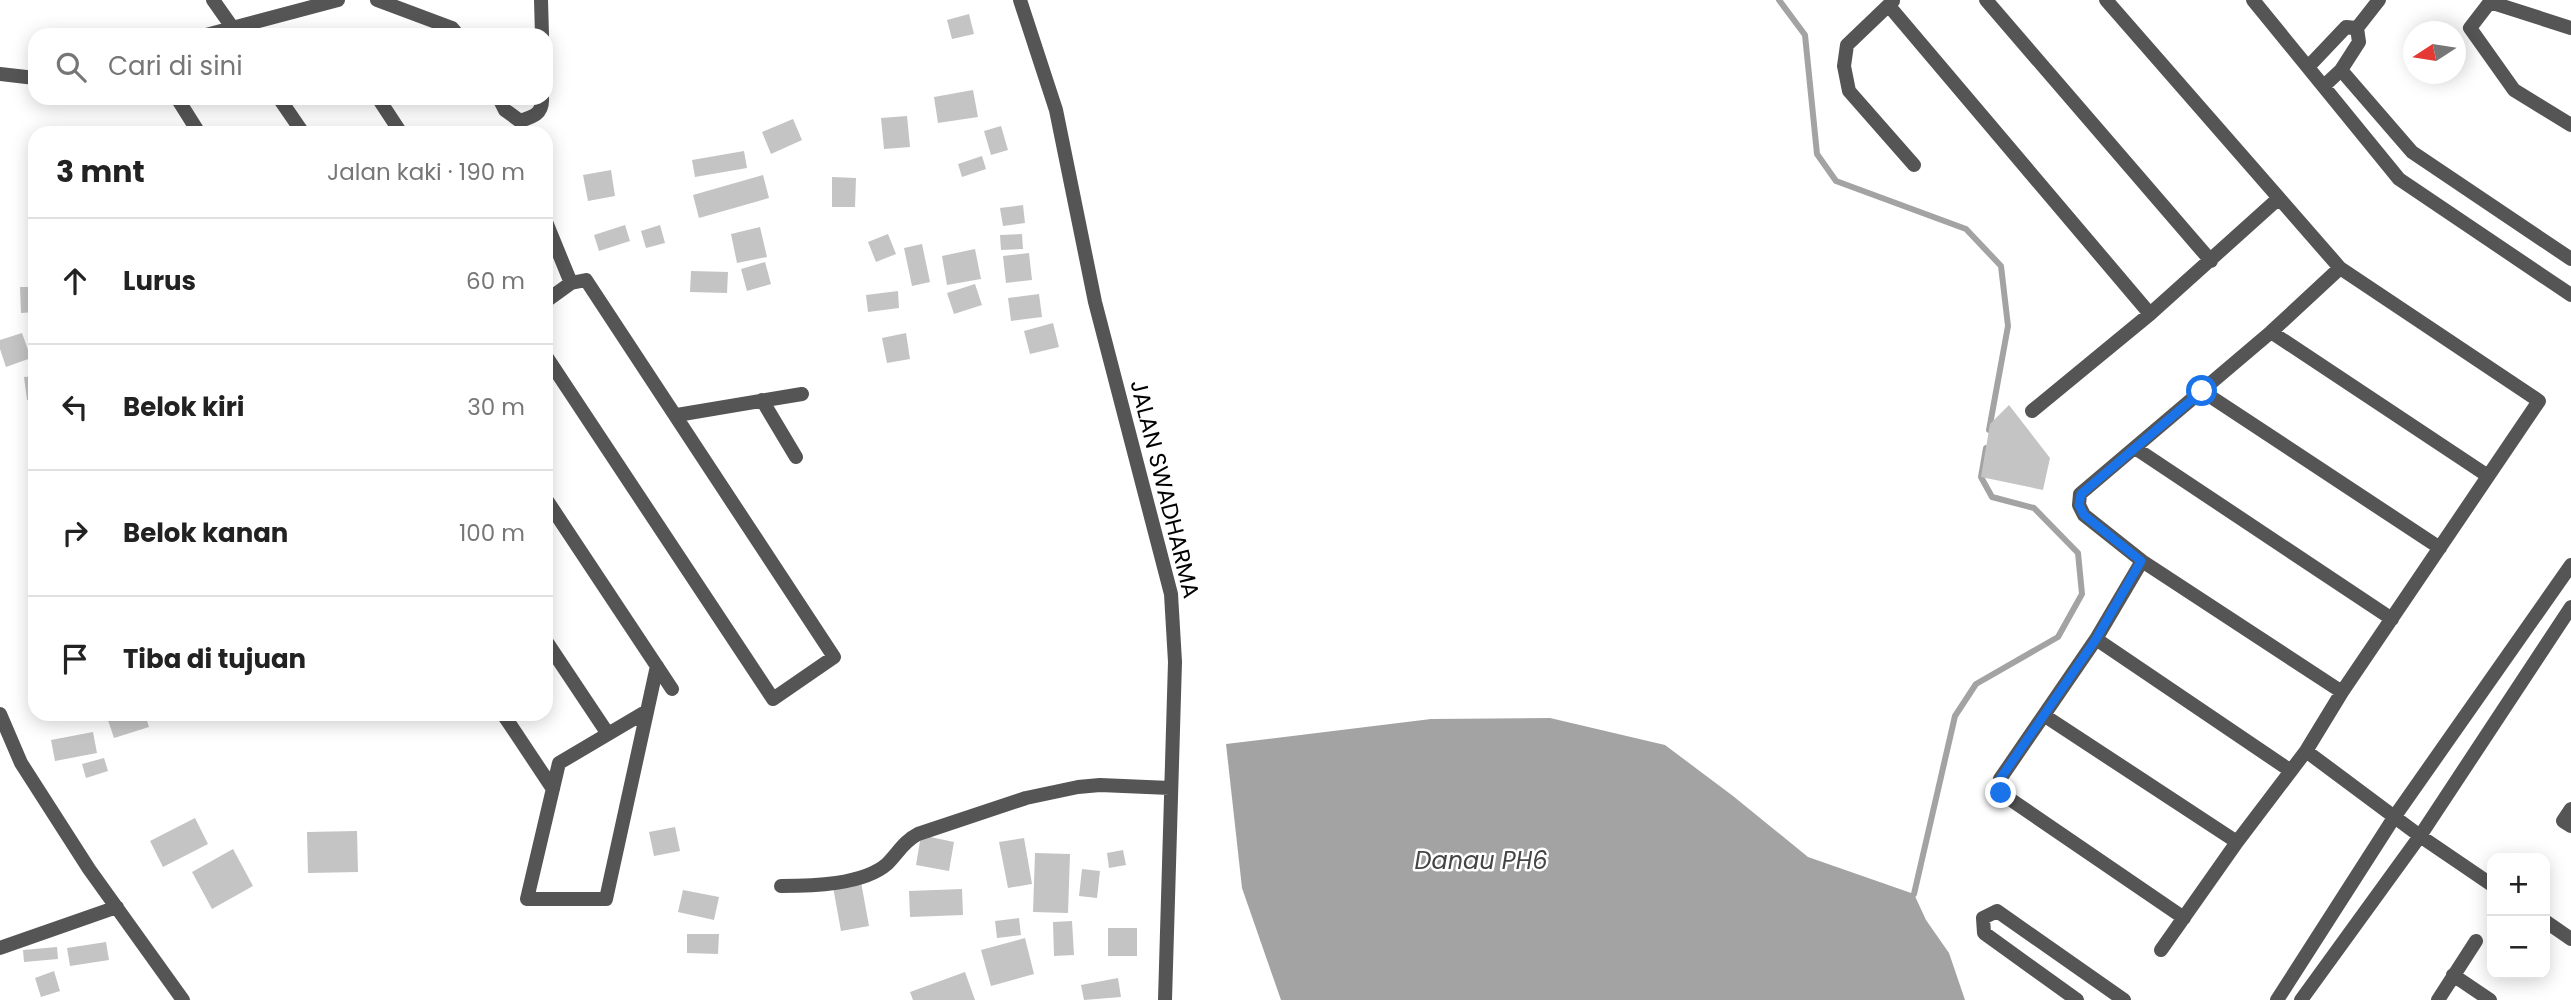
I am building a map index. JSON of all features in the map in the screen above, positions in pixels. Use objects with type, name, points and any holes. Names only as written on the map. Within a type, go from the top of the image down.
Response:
[{"type":"street","points":[[213,0],[233,28]]},
{"type":"street","points":[[247,28],[310,4],[338,0]]},
{"type":"street","points":[[377,0],[452,28]]},
{"type":"street","points":[[541,0],[542,28]]},
{"type":"street","name":"JALAN SWADHARMA","points":[[1020,0],[1056,110],[1095,302],[1171,594],[1175,662],[1165,1000]]},
{"type":"street","points":[[1986,0],[2211,261]]},
{"type":"street","points":[[2106,0],[2340,268],[2539,401],[2306,751],[2237,842],[2161,950]]},
{"type":"street","points":[[2253,0],[2399,179],[2571,295]]},
{"type":"street","points":[[2325,85],[2341,70],[2359,42],[2357,28],[2379,0]]},
{"type":"street","points":[[2571,29],[2490,2],[2470,28],[2514,90],[2571,125]]},
{"type":"street","points":[[1914,165],[1849,91],[1845,78],[1847,45],[1892,3],[2150,314]]},
{"type":"street","points":[[2309,66],[2346,27],[2357,28]]},
{"type":"street","points":[[2341,70],[2412,152],[2571,260]]},
{"type":"street","points":[[0,74],[28,77]]},
{"type":"street","points":[[181,105],[192,126]]},
{"type":"street","points":[[284,105],[298,126]]},
{"type":"street","points":[[383,105],[396,126]]},
{"type":"street","points":[[502,105],[520,121],[535,117],[542,105]]},
{"type":"street","points":[[2032,411],[2150,314],[2279,198]]},
{"type":"street","points":[[553,239],[571,283]]},
{"type":"street","points":[[2340,268],[2271,332],[2081,494],[2079,505],[2084,515],[2141,561],[2343,692]]},
{"type":"street","points":[[553,296],[571,283],[586,280],[834,657],[772,699],[553,367]]},
{"type":"street","points":[[2271,332],[2488,476]]},
{"type":"street","points":[[2202,391],[2440,548]]},
{"type":"street","points":[[677,415],[802,394]]},
{"type":"street","points":[[762,400],[796,457]]},
{"type":"street","points":[[2135,448],[2392,619]]},
{"type":"street","points":[[553,510],[671,689]]},
{"type":"street","points":[[2141,561],[2096,639],[2000,779],[1998,787],[2001,793],[2184,918]]},
{"type":"street","points":[[2277,1000],[2395,816],[2571,565]]},
{"type":"street","points":[[2301,1000],[2420,836],[2571,607]]},
{"type":"street","points":[[2096,639],[2291,771]]},
{"type":"street","points":[[553,652],[608,734]]},
{"type":"street","points":[[647,711],[559,763],[527,899],[606,899],[657,666]]},
{"type":"street","points":[[0,714],[22,763],[89,869],[183,1000]]},
{"type":"street","points":[[2045,716],[2237,842]]},
{"type":"street","points":[[508,721],[553,789]]},
{"type":"street","points":[[2306,751],[2420,836],[2487,882]]},
{"type":"street","points":[[781,886],[818,886],[853,879],[884,866],[905,842],[918,834],[1026,797],[1100,785],[1170,788]]},
{"type":"street","points":[[2571,809],[2563,821],[2571,826]]},
{"type":"street","points":[[0,948],[117,907]]},
{"type":"street","points":[[2077,1000],[1984,933],[1983,918],[1997,911],[2124,1000]]},
{"type":"street","points":[[2550,924],[2571,939]]},
{"type":"street","points":[[2438,1000],[2476,942]]},
{"type":"street","points":[[2453,975],[2490,1000]]},
{"type":"water","name":"Danau PH6","points":[[1550,718],[1665,745],[1808,857],[1914,894],[1926,920],[1949,953],[1965,1000],[1281,1000],[1242,888],[1226,744],[1431,719]]},
{"type":"building","points":[[969,14],[974,34],[952,39],[947,20]]},
{"type":"building","points":[[973,90],[978,117],[938,123],[934,97]]},
{"type":"building","points":[[907,116],[910,147],[884,149],[881,118]]},
{"type":"building","points":[[793,119],[802,140],[771,154],[762,132]]},
{"type":"building","points":[[1001,126],[1008,150],[991,155],[984,131]]},
{"type":"building","points":[[744,151],[747,168],[695,177],[692,160]]},
{"type":"building","points":[[982,156],[986,169],[962,177],[958,164]]},
{"type":"building","points":[[611,170],[615,196],[588,201],[583,175]]},
{"type":"building","points":[[763,175],[769,198],[699,218],[693,195]]},
{"type":"building","points":[[832,177],[856,178],[855,207],[832,207]]},
{"type":"building","points":[[1023,205],[1025,223],[1003,226],[1000,208]]},
{"type":"building","points":[[625,225],[630,241],[599,251],[594,235]]},
{"type":"building","points":[[660,225],[665,243],[646,248],[641,231]]},
{"type":"building","points":[[760,227],[767,257],[737,263],[731,234]]},
{"type":"building","points":[[888,234],[896,254],[876,262],[868,242]]},
{"type":"building","points":[[1022,234],[1023,249],[1001,250],[1000,235]]},
{"type":"building","points":[[922,244],[930,282],[912,286],[904,248]]},
{"type":"building","points":[[975,249],[981,279],[947,285],[942,256]]},
{"type":"building","points":[[1029,253],[1032,280],[1006,283],[1003,256]]},
{"type":"building","points":[[765,262],[771,284],[747,291],[741,269]]},
{"type":"building","points":[[691,271],[728,272],[727,293],[690,292]]},
{"type":"building","points":[[975,284],[982,305],[954,314],[947,293]]},
{"type":"building","points":[[20,287],[28,287],[28,312],[21,313]]},
{"type":"building","points":[[898,291],[899,308],[868,312],[866,295]]},
{"type":"building","points":[[1039,294],[1042,317],[1011,321],[1008,298]]},
{"type":"building","points":[[1053,323],[1059,347],[1030,354],[1024,331]]},
{"type":"building","points":[[22,333],[28,350],[28,359],[6,367],[0,340]]},
{"type":"building","points":[[906,333],[910,359],[887,363],[882,338]]},
{"type":"building","points":[[24,377],[28,377],[28,400],[27,400]]},
{"type":"building","points":[[2009,405],[2050,458],[2043,490],[1981,477],[1990,424]]},
{"type":"building","points":[[108,721],[147,721],[149,727],[114,738]]},
{"type":"building","points":[[93,732],[97,753],[55,761],[51,740]]},
{"type":"building","points":[[104,758],[108,771],[86,778],[82,764]]},
{"type":"building","points":[[195,818],[208,844],[163,867],[150,841]]},
{"type":"building","points":[[675,827],[680,851],[654,856],[649,832]]},
{"type":"building","points":[[357,831],[358,872],[308,873],[307,832]]},
{"type":"building","points":[[921,835],[954,842],[949,871],[916,865]]},
{"type":"building","points":[[1024,838],[1032,884],[1008,888],[999,842]]},
{"type":"building","points":[[233,849],[253,886],[212,909],[192,872]]},
{"type":"building","points":[[1123,850],[1126,865],[1109,868],[1107,853]]},
{"type":"building","points":[[1035,853],[1070,854],[1068,913],[1033,912]]},
{"type":"building","points":[[1082,869],[1100,871],[1097,898],[1079,896]]},
{"type":"building","points":[[861,882],[869,926],[841,931],[833,887]]},
{"type":"building","points":[[962,889],[963,915],[910,917],[909,891]]},
{"type":"building","points":[[683,890],[719,897],[714,920],[678,912]]},
{"type":"building","points":[[1019,918],[1021,935],[997,938],[995,921]]},
{"type":"building","points":[[1072,921],[1074,955],[1054,956],[1053,922]]},
{"type":"building","points":[[1108,928],[1137,928],[1137,956],[1108,956]]},
{"type":"building","points":[[687,934],[719,934],[718,954],[687,953]]},
{"type":"building","points":[[1025,938],[1034,974],[991,986],[981,950]]},
{"type":"building","points":[[106,942],[109,960],[70,966],[67,948]]},
{"type":"building","points":[[57,947],[58,959],[24,962],[23,950]]},
{"type":"building","points":[[54,971],[60,991],[41,997],[35,978]]},
{"type":"building","points":[[965,972],[975,1000],[913,1000],[910,992]]},
{"type":"building","points":[[1118,978],[1121,997],[1084,1000],[1081,985]]},
{"type":"waterway","points":[[1779,0],[1805,35],[1817,154],[1836,181],[1966,229],[2001,266],[2008,326],[1989,430]]},
{"type":"waterway","points":[[1914,894],[1955,716],[1976,684],[2058,637],[2082,594],[2078,553],[2034,508],[1992,497],[1981,477],[1986,448]]},
{"type":"route","points":[[2001,793],[1998,787],[2000,779],[2096,639],[2141,561],[2084,515],[2079,505],[2081,494],[2202,391]]}]
